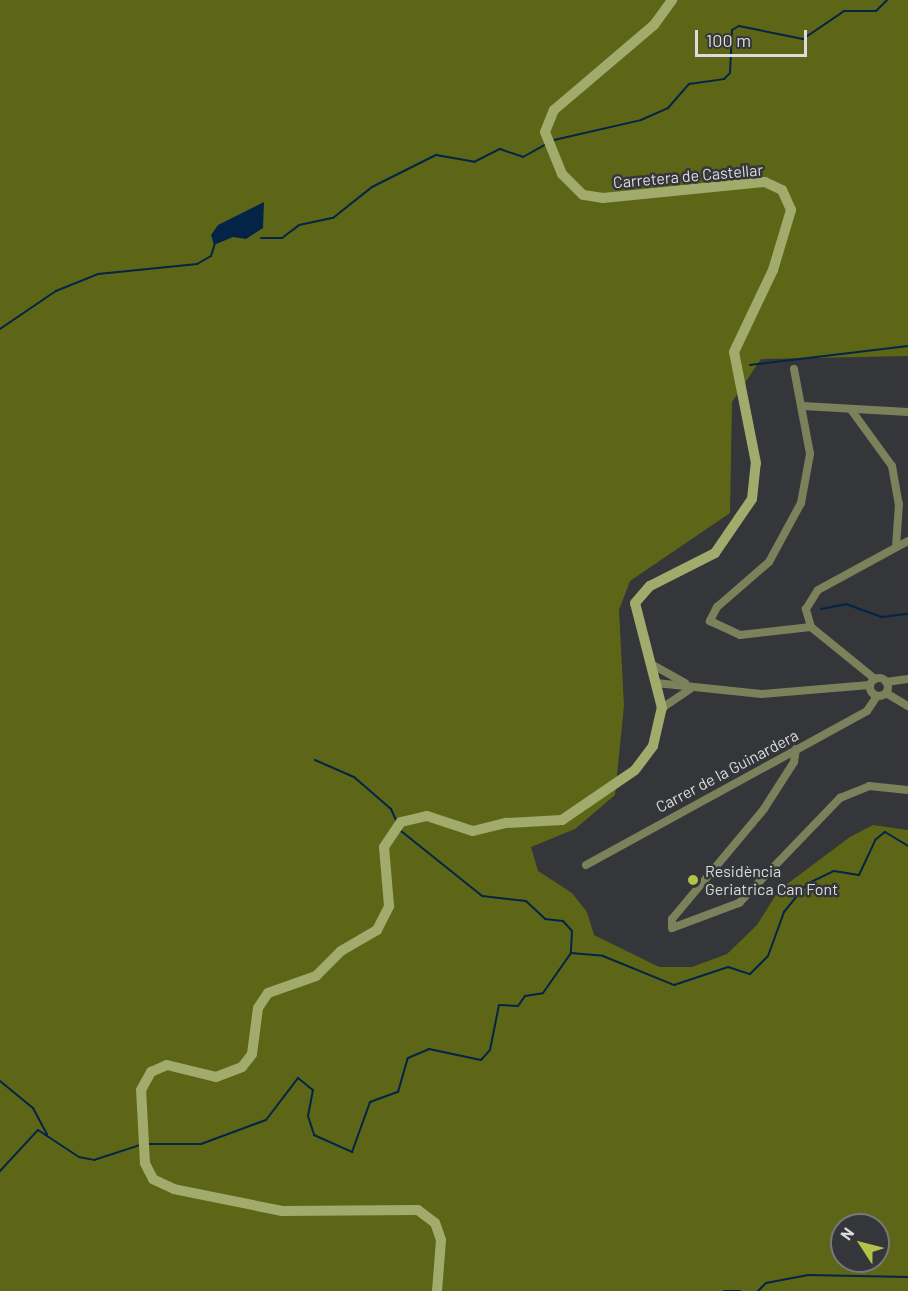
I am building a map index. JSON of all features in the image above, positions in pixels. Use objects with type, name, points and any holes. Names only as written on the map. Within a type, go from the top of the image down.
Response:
[{"type":"street","name":"Carretera de Castellar","points":[[438,1291],[441,1240],[435,1222],[418,1210],[282,1211],[166,1187],[146,1169],[141,1090],[151,1071],[167,1065],[216,1077],[235,1072],[252,1054],[258,1008],[268,993],[316,976],[341,951],[377,930],[389,906],[384,855],[392,831],[414,815],[473,831],[507,823],[562,820],[640,765],[653,746],[662,708],[635,620],[637,598],[650,586],[715,553],[752,499],[756,463],[734,352],[771,276],[791,210],[785,193],[769,183],[603,198],[576,191],[562,174],[546,140],[549,116],[654,25],[672,0]]},
{"type":"street","points":[[794,369],[803,406],[810,454],[797,516],[761,572],[717,607],[710,621],[740,635],[811,627]]},
{"type":"street","points":[[803,406],[852,411],[908,412]]},
{"type":"street","points":[[852,411],[892,466],[900,504],[896,547]]},
{"type":"street","points":[[908,541],[818,590],[806,609],[811,627],[872,682],[877,696],[886,693],[908,706]]},
{"type":"street","points":[[649,663],[697,688]]},
{"type":"street","points":[[656,683],[761,694],[908,679]]},
{"type":"street","points":[[886,682],[886,693]]},
{"type":"street","points":[[662,708],[676,694],[697,688]]},
{"type":"street","name":"Carrer de la Guinardera","points":[[586,865],[867,711],[877,696]]},
{"type":"street","points":[[796,749],[794,762],[764,809],[672,919],[672,928],[740,903],[840,798],[869,786],[908,790]]},
{"type":"green space","points":[[0,0],[908,0],[908,356],[761,359],[732,402],[730,513],[630,581],[619,610],[624,706],[615,795],[575,829],[531,847],[538,871],[572,893],[587,912],[594,935],[659,967],[692,967],[727,954],[757,925],[779,890],[850,837],[873,825],[908,830],[908,1291],[0,1291]]},
{"type":"water","points":[[264,202],[263,228],[246,239],[233,237],[214,245],[211,235],[218,225]]},
{"type":"waterway","points":[[554,140],[641,120],[668,108],[689,84],[724,79],[730,73],[732,30],[739,26],[803,39],[844,11],[876,11],[887,0]]},
{"type":"waterway","points":[[261,238],[282,238],[299,225],[333,218],[372,187],[436,155],[474,162],[500,149],[523,157],[546,144]]},
{"type":"waterway","points":[[0,329],[56,291],[98,274],[197,264],[211,256],[215,243]]},
{"type":"waterway","points":[[750,365],[908,346]]},
{"type":"waterway","points":[[821,609],[846,604],[882,617],[908,614]]},
{"type":"waterway","points":[[315,760],[354,777],[391,809],[396,820]]},
{"type":"waterway","points":[[401,831],[482,896],[526,901],[545,919],[563,921],[572,931],[571,953],[603,956],[674,985],[728,967],[750,974],[768,956],[784,912],[807,884],[834,871],[859,875],[875,840],[885,832],[908,846]]},
{"type":"waterway","points":[[148,1144],[201,1144],[266,1120],[298,1078],[313,1090],[308,1116],[314,1135],[352,1152],[370,1102],[398,1092],[408,1058],[429,1049],[481,1060],[490,1050],[499,1005],[518,1006],[525,996],[543,993],[571,953]]},
{"type":"waterway","points":[[0,1081],[33,1108],[47,1134]]},
{"type":"waterway","points":[[0,1171],[38,1130],[79,1157],[94,1160],[140,1145]]},
{"type":"waterway","points":[[758,1291],[766,1283],[808,1275],[908,1277]]},
{"type":"waterway","points":[[724,1291],[740,1291]]},
{"type":"place","name":"Residència Geriatrica Can Font","points":[[693,880]]}]
